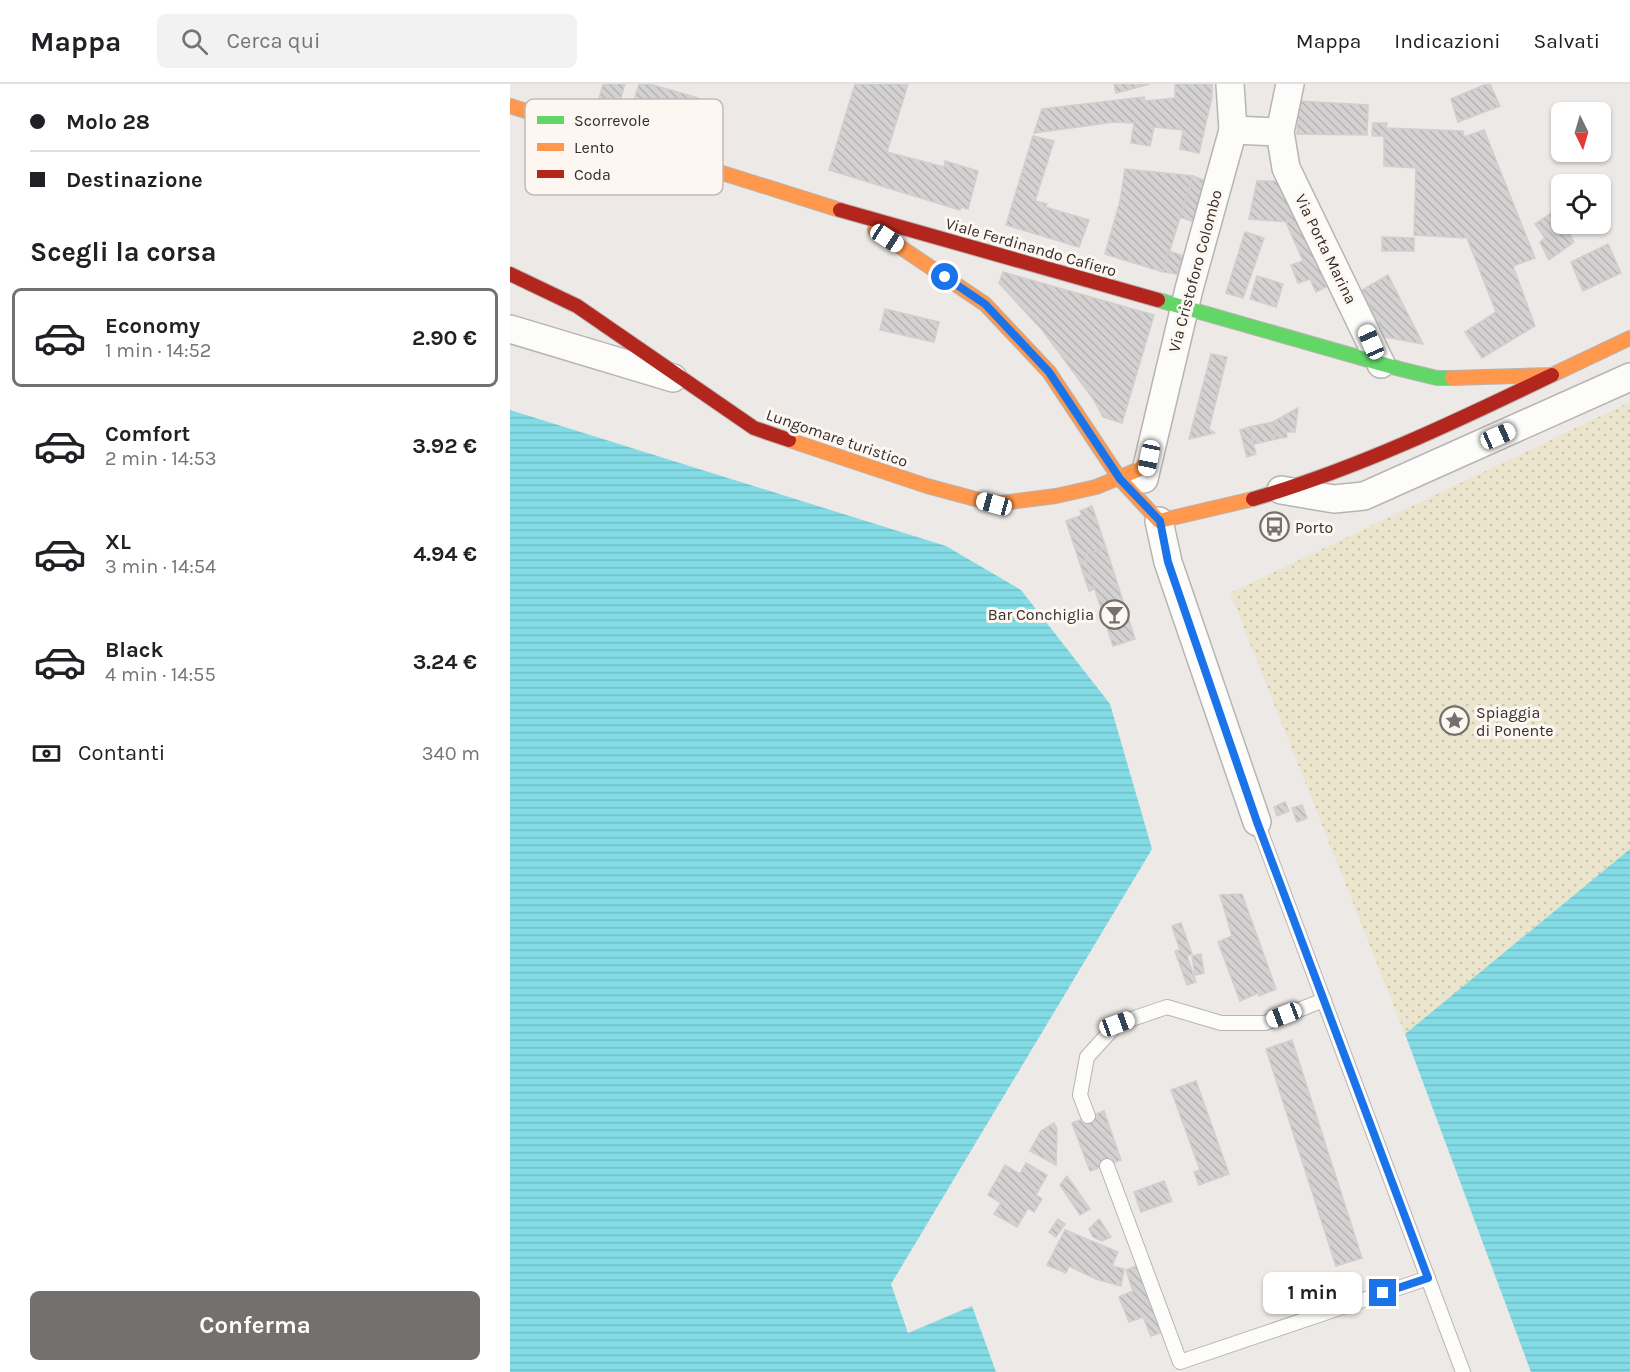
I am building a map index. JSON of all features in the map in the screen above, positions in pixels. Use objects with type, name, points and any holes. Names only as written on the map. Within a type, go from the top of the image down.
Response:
[{"type":"main road","name":"Viale Ferdinando Cafiero","points":[[510,106],[525,111]]},
{"type":"main road","name":"Viale Ferdinando Cafiero","points":[[723,173],[849,213],[1381,364],[1428,382],[1437,378],[1551,375]]},
{"type":"main road","points":[[849,213],[985,304],[1049,372],[1120,479],[1160,521],[1197,515],[1323,475],[1404,441],[1630,338]]},
{"type":"main road","name":"Lungomare turistico","points":[[510,274],[578,306],[754,428],[927,486],[994,504],[1056,496],[1120,479]]},
{"type":"main road","points":[[1404,441],[1422,421]]},
{"type":"main road","points":[[1120,479],[1140,469],[1149,458]]},
{"type":"street","name":"Via Cristoforo Colombo","points":[[1140,500],[1185,308],[1233,130],[1230,84]]},
{"type":"street","name":"Via Porta Marina","points":[[1290,84],[1280,132],[1286,168],[1381,364]]},
{"type":"street","points":[[1233,130],[1280,132]]},
{"type":"street","points":[[510,329],[694,385]]},
{"type":"street","points":[[1280,490],[1334,499],[1364,496],[1630,377]]},
{"type":"street","points":[[1160,521],[1168,562],[1257,822]]},
{"type":"lane","points":[[1257,822],[1463,1372]]},
{"type":"lane","points":[[1088,1116],[1080,1095],[1087,1057],[1117,1024],[1167,1007],[1221,1023],[1264,1023],[1324,1000]]},
{"type":"lane","points":[[1107,1166],[1180,1362],[1428,1278]]},
{"type":"sand","name":"Spiaggia di Ponente","points":[[1630,402],[1630,849],[1405,1034],[1230,593]]},
{"type":"water","points":[[510,410],[946,546],[1021,590],[1110,704],[1152,849],[891,1284],[908,1333],[972,1306],[996,1372],[510,1372]]},
{"type":"water","points":[[1630,849],[1630,1372],[1531,1372],[1405,1034]]},
{"type":"building","points":[[603,84],[625,84],[621,99],[599,99]]},
{"type":"building","points":[[639,84],[650,84],[698,98],[698,99],[634,99]]},
{"type":"building","points":[[855,84],[908,84],[887,152],[944,167],[945,161],[978,171],[968,209],[961,207],[960,210],[829,170]]},
{"type":"building","points":[[1114,84],[1150,84],[1116,93]]},
{"type":"building","points":[[1175,84],[1212,84],[1212,97],[1199,153],[1180,149],[1183,130],[1154,127],[1150,146],[1131,143],[1134,123],[1114,122],[1034,133],[1042,109],[1144,97],[1145,101],[1175,98]]},
{"type":"building","points":[[1490,84],[1500,106],[1458,122],[1451,99]]},
{"type":"building","points":[[1298,101],[1368,105],[1367,135],[1297,134]]},
{"type":"building","points":[[1373,123],[1387,123],[1386,128],[1463,131],[1464,137],[1484,130],[1535,258],[1513,266],[1535,326],[1482,358],[1465,332],[1496,312],[1467,238],[1414,235],[1416,168],[1384,166],[1384,136],[1372,136]]},
{"type":"building","points":[[1033,136],[1054,141],[1035,201],[1047,204],[1045,207],[1089,220],[1079,247],[1006,225]]},
{"type":"building","points":[[1125,169],[1193,176],[1163,272],[1105,254],[1120,201]]},
{"type":"building","points":[[1193,176],[1206,181],[1194,222],[1180,217]]},
{"type":"building","points":[[1257,181],[1283,181],[1302,223],[1249,219]]},
{"type":"building","points":[[1551,213],[1551,234],[1570,234],[1574,242],[1549,260],[1540,242],[1545,238],[1535,224]]},
{"type":"building","points":[[1286,222],[1302,223],[1334,283],[1316,292],[1310,279],[1298,283],[1291,265],[1303,261]]},
{"type":"building","points":[[1245,232],[1264,238],[1243,298],[1226,293]]},
{"type":"building","points":[[1382,237],[1414,238],[1414,251],[1382,251]]},
{"type":"building","points":[[1608,244],[1621,273],[1583,291],[1571,262]]},
{"type":"building","points":[[1169,251],[1183,256],[1177,274],[1163,272]]},
{"type":"building","points":[[1003,272],[1154,315],[1122,423],[1103,417],[1094,400],[1043,331],[999,283]]},
{"type":"building","points":[[1388,275],[1423,344],[1385,337],[1362,290]]},
{"type":"building","points":[[1257,276],[1283,284],[1276,307],[1250,299]]},
{"type":"building","points":[[885,309],[939,322],[934,342],[880,330]]},
{"type":"building","points":[[1211,354],[1227,357],[1209,429],[1215,433],[1189,439]]},
{"type":"building","points":[[1298,408],[1295,432],[1286,432],[1287,437],[1276,439],[1273,422]]},
{"type":"building","points":[[1273,422],[1276,439],[1254,444],[1249,427]]},
{"type":"building","points":[[1249,427],[1256,454],[1247,457],[1240,430]]},
{"type":"building","points":[[1092,506],[1106,548],[1084,555],[1096,589],[1089,591],[1066,521],[1082,515],[1080,511]]},
{"type":"building","name":"Bar Conchiglia","points":[[1106,548],[1135,639],[1113,646],[1084,555]]},
{"type":"building","points":[[1285,802],[1289,811],[1277,816],[1274,807]]},
{"type":"building","points":[[1302,805],[1307,818],[1297,822],[1292,808]]},
{"type":"building","points":[[1242,894],[1276,989],[1259,996],[1258,993],[1240,1001],[1218,942],[1232,936],[1220,895]]},
{"type":"building","points":[[1181,923],[1192,954],[1187,956],[1196,982],[1187,985],[1175,951],[1180,950],[1172,926]]},
{"type":"building","points":[[1201,954],[1204,973],[1195,975],[1192,956]]},
{"type":"building","points":[[1292,1040],[1362,1258],[1336,1266],[1266,1049]]},
{"type":"building","points":[[1196,1081],[1229,1174],[1199,1185],[1194,1172],[1200,1170],[1171,1090]]},
{"type":"building","points":[[1104,1111],[1121,1160],[1090,1171],[1072,1123]]},
{"type":"building","points":[[1054,1123],[1057,1129],[1056,1165],[1030,1151],[1041,1131]]},
{"type":"building","points":[[1026,1163],[1047,1175],[1036,1195],[1042,1199],[1034,1212],[1028,1208],[1017,1227],[994,1214],[1001,1203],[988,1195],[1005,1165],[1020,1174]]},
{"type":"building","points":[[1067,1176],[1090,1209],[1080,1215],[1060,1185]]},
{"type":"building","points":[[1164,1181],[1172,1201],[1141,1212],[1134,1192]]},
{"type":"building","points":[[1058,1219],[1065,1224],[1056,1237],[1049,1232]]},
{"type":"building","points":[[1099,1219],[1111,1237],[1102,1241],[1093,1237],[1089,1229]]},
{"type":"building","points":[[1065,1230],[1118,1252],[1112,1266],[1124,1269],[1121,1286],[1096,1279],[1069,1266],[1066,1273],[1047,1265]]},
{"type":"building","points":[[1139,1265],[1165,1331],[1151,1336],[1143,1317],[1129,1322],[1119,1297],[1133,1291],[1126,1270]]},
{"type":"traffic: fast","points":[[1158,300],[1400,369],[1437,378],[1452,378]]},
{"type":"traffic: slow","points":[[510,106],[525,111]]},
{"type":"traffic: slow","points":[[723,173],[840,210]]},
{"type":"traffic: slow","points":[[875,230],[985,304],[1049,372],[1120,479],[1159,521],[1253,499]]},
{"type":"traffic: slow","points":[[1552,375],[1630,338]]},
{"type":"traffic: slow","points":[[1452,378],[1551,375]]},
{"type":"traffic: slow","points":[[789,440],[927,486],[994,504],[1056,496],[1096,487],[1140,469],[1149,458]]},
{"type":"traffic: jam","points":[[840,210],[1158,300]]},
{"type":"traffic: jam","points":[[510,274],[577,306],[754,428],[789,440]]},
{"type":"traffic: jam","points":[[1253,499],[1330,474],[1367,459],[1442,427],[1552,375]]},
{"type":"place","name":"Porto","points":[[1274,527]]},
{"type":"place","name":"Bar Conchiglia","points":[[1115,614]]},
{"type":"place","name":"Spiaggia di Ponente","points":[[1455,721]]},
{"type":"route","points":[[945,277],[985,304],[1049,372],[1120,479],[1160,521],[1168,562],[1257,822],[1428,1278],[1383,1293]]}]
